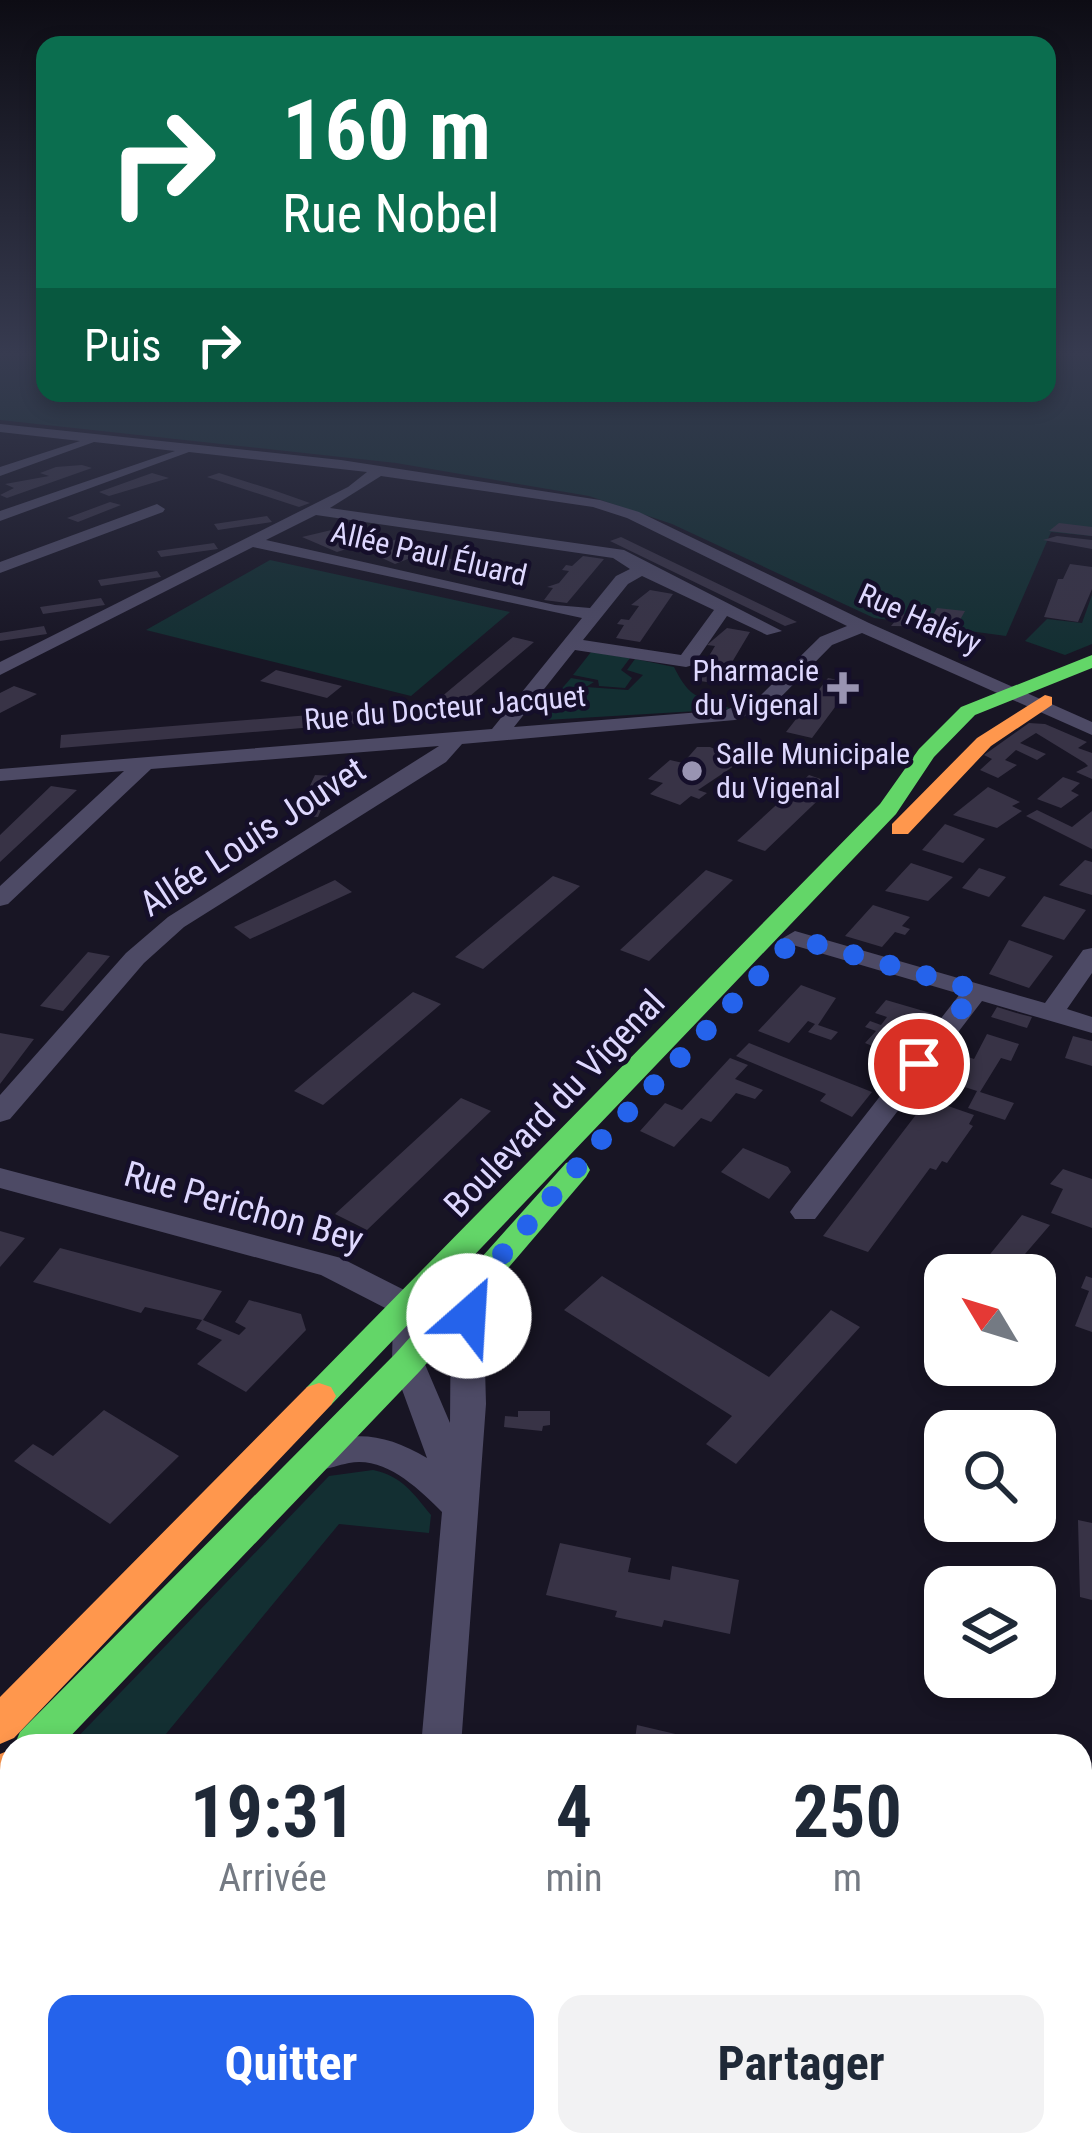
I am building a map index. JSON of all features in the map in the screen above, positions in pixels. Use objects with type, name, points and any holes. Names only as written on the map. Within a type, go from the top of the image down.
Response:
[{"type":"main road","name":"Boulevard du Vigenal","points":[[0,1725],[888,808],[945,730],[968,711],[1092,661]]},
{"type":"main road","name":"Boulevard du Vigenal","points":[[46,1734],[408,1362],[599,1142],[967,754],[1036,705],[1092,680]]},
{"type":"street","points":[[0,472],[55,454]]},
{"type":"street","points":[[0,516],[178,454]]},
{"type":"street","name":"Rue Halévy","points":[[237,454],[440,478],[595,503],[633,515],[863,627],[1092,729]]},
{"type":"street","points":[[0,669],[314,510],[376,473]]},
{"type":"street","points":[[0,569],[158,509]]},
{"type":"street","points":[[314,510],[618,554],[642,570],[773,631]]},
{"type":"street","name":"Allée Paul Éluard","points":[[251,542],[555,610],[595,614]]},
{"type":"street","points":[[0,569],[20,578]]},
{"type":"street","points":[[499,733],[622,580],[642,570]]},
{"type":"street","points":[[571,644],[686,661],[724,608]]},
{"type":"street","name":"Rue du Docteur Jacquet","points":[[0,775],[728,716],[761,707],[781,693],[825,642],[863,627]]},
{"type":"street","name":"Allée Louis Jouvet","points":[[0,1113],[135,958],[176,922],[439,758],[456,738]]},
{"type":"street","points":[[0,899],[146,763]]},
{"type":"street","points":[[795,938],[1092,1025]]},
{"type":"street","points":[[1051,1013],[1092,955]]},
{"type":"street","points":[[805,1212],[976,990]]},
{"type":"street","name":"Rue Perichon Bey","points":[[0,1178],[330,1267],[409,1306]]},
{"type":"street","points":[[442,1734],[469,1404],[467,1295]]},
{"type":"street","points":[[409,1306],[408,1362],[430,1409],[460,1506]]},
{"type":"street","points":[[302,1470],[340,1447],[377,1450],[420,1467],[460,1506]]},
{"type":"green space","points":[[309,454],[1092,454],[1092,536],[1051,532],[1006,636],[874,618],[672,524],[589,496],[396,463]]},
{"type":"green space","points":[[270,560],[510,612],[411,696],[146,630]]},
{"type":"green space","points":[[1092,595],[1092,644],[1065,655],[1025,641],[1047,619],[1082,623]]},
{"type":"green space","points":[[591,652],[630,658],[621,670],[632,678],[625,688],[599,686],[598,680],[573,675]]},
{"type":"green space","points":[[635,659],[674,667],[692,693],[731,709],[546,720],[537,710],[537,706],[546,707],[571,678],[594,682],[586,687],[628,690],[643,675],[627,670]]},
{"type":"green space","points":[[373,1470],[392,1476],[431,1515],[429,1533],[339,1524],[166,1734],[81,1734],[329,1476]]},
{"type":"building","points":[[56,467],[92,468],[7,498],[0,495],[14,488],[5,484],[49,476],[40,473]]},
{"type":"building","points":[[152,473],[169,478],[109,496],[99,492]]},
{"type":"building","points":[[219,473],[310,503],[299,507],[207,477]]},
{"type":"building","points":[[110,502],[121,505],[78,522],[67,518]]},
{"type":"building","points":[[267,516],[272,522],[218,530],[214,524]]},
{"type":"building","points":[[1059,523],[1092,527],[1092,536],[1049,531]]},
{"type":"building","points":[[340,528],[380,545],[397,539],[451,559],[469,553],[514,570],[494,578],[483,573],[469,578],[413,557],[395,564],[356,546],[337,552],[302,537]]},
{"type":"building","points":[[1057,536],[1092,540],[1092,549],[1043,540]]},
{"type":"building","points":[[621,537],[797,622],[785,626],[610,541]]},
{"type":"building","points":[[214,543],[218,549],[161,557],[157,551]]},
{"type":"building","points":[[583,556],[604,559],[567,603],[544,600],[553,588],[547,587],[559,583],[569,571],[562,570],[566,565],[572,566]]},
{"type":"building","points":[[1070,564],[1092,567],[1092,589],[1078,622],[1044,617],[1058,579],[1063,579]]},
{"type":"building","points":[[157,571],[161,577],[101,586],[98,580]]},
{"type":"building","points":[[650,590],[673,594],[640,642],[616,638],[624,625],[617,624],[629,620],[639,606],[631,605]]},
{"type":"building","points":[[101,598],[105,605],[43,614],[40,607]]},
{"type":"building","points":[[937,608],[965,611],[956,627],[891,626],[901,614],[925,617],[927,623],[942,619],[933,615]]},
{"type":"building","points":[[44,626],[47,634],[0,641],[0,633]]},
{"type":"building","points":[[727,628],[750,632],[719,684],[694,680],[701,669],[694,666],[698,660],[706,661],[715,646],[707,645]]},
{"type":"building","points":[[513,637],[534,642],[444,718],[422,713]]},
{"type":"building","points":[[276,670],[342,686],[327,698],[260,681]]},
{"type":"building","points":[[828,678],[853,683],[812,738],[786,732]]},
{"type":"building","points":[[14,686],[37,694],[0,713],[0,693]]},
{"type":"building","points":[[360,711],[363,723],[60,748],[61,735]]},
{"type":"building","points":[[1029,723],[1045,724],[1087,742],[1078,748],[1092,753],[1092,779],[1076,772],[1088,766],[1085,763],[1036,733],[1020,743],[1046,754],[1037,760],[1016,750],[1005,760],[1017,765],[998,778],[980,770],[992,759],[984,755]]},
{"type":"building","name":"Salle Municipale du Vigenal","points":[[697,747],[743,760],[698,790],[707,793],[699,799],[691,796],[680,805],[650,794],[663,783],[648,779],[670,760],[683,763]]},
{"type":"building","points":[[315,775],[335,776],[318,817],[296,816]]},
{"type":"building","points":[[809,775],[835,784],[765,851],[737,841]]},
{"type":"building","points":[[1063,777],[1080,783],[1071,791],[1079,795],[1061,808],[1037,799]]},
{"type":"building","points":[[51,786],[77,790],[0,862],[0,835]]},
{"type":"building","points":[[988,787],[1020,802],[1012,806],[1022,811],[997,828],[953,815]]},
{"type":"building","points":[[1037,810],[1072,827],[1092,811],[1092,849],[1026,816]]},
{"type":"building","points":[[945,824],[985,839],[963,863],[922,850]]},
{"type":"building","points":[[1085,860],[1092,862],[1092,895],[1059,885]]},
{"type":"building","points":[[911,863],[953,877],[928,901],[885,891]]},
{"type":"building","points":[[979,868],[1006,877],[989,897],[962,888]]},
{"type":"building","points":[[706,870],[733,880],[649,961],[620,950]]},
{"type":"building","points":[[553,876],[580,886],[483,969],[455,957]]},
{"type":"building","points":[[335,880],[352,892],[250,939],[234,927]]},
{"type":"building","points":[[1044,896],[1086,910],[1064,940],[1021,926]]},
{"type":"building","points":[[873,905],[910,917],[902,926],[910,929],[905,935],[895,932],[882,947],[845,936]]},
{"type":"building","points":[[1009,940],[1053,956],[1029,988],[989,974]]},
{"type":"building","points":[[88,952],[110,956],[63,1011],[40,1006]]},
{"type":"building","points":[[801,985],[836,998],[818,1025],[838,1032],[831,1040],[808,1032],[815,1024],[808,1021],[789,1043],[758,1031]]},
{"type":"building","points":[[413,992],[441,1004],[323,1105],[294,1091]]},
{"type":"building","points":[[886,1000],[934,1014],[899,1057],[865,1043],[876,1031],[865,1027],[870,1021],[881,1025],[887,1017],[875,1013]]},
{"type":"building","points":[[997,1007],[1032,1017],[1027,1028],[991,1017]]},
{"type":"building","points":[[0,1033],[34,1039],[0,1084]]},
{"type":"building","points":[[987,1034],[1019,1044],[1011,1061],[1001,1058],[980,1092],[1014,1103],[1005,1120],[968,1108],[977,1091],[943,1080],[962,1055],[974,1059]]},
{"type":"building","points":[[1073,1036],[1092,1041],[1092,1066],[1065,1058]]},
{"type":"building","points":[[749,1043],[872,1092],[852,1117],[820,1101],[826,1094],[736,1056]]},
{"type":"building","points":[[730,1058],[748,1065],[735,1079],[763,1090],[755,1099],[736,1093],[711,1122],[701,1118],[674,1147],[640,1131],[665,1103],[682,1110]]},
{"type":"building","points":[[461,1098],[491,1111],[367,1230],[335,1214]]},
{"type":"building","points":[[928,1099],[974,1115],[969,1124],[973,1126],[947,1163],[942,1161],[936,1170],[930,1168],[868,1252],[823,1236]]},
{"type":"building","points":[[743,1148],[791,1172],[769,1199],[721,1172]]},
{"type":"building","points":[[1063,1169],[1092,1179],[1092,1228],[1051,1213],[1063,1189],[1050,1184]]},
{"type":"building","points":[[1022,1215],[1050,1225],[1025,1254],[990,1254]]},
{"type":"building","points":[[0,1231],[25,1238],[0,1267]]},
{"type":"building","points":[[60,1248],[222,1291],[203,1320],[239,1335],[246,1328],[235,1322],[249,1300],[301,1314],[306,1330],[246,1392],[197,1364],[222,1340],[196,1329],[202,1320],[145,1307],[141,1313],[33,1282]]},
{"type":"building","points":[[602,1276],[769,1377],[831,1310],[860,1327],[736,1464],[706,1444],[732,1416],[564,1310]]},
{"type":"building","points":[[1086,1276],[1092,1278],[1092,1332],[1075,1326],[1089,1291],[1081,1288]]},
{"type":"building","points":[[104,1410],[179,1456],[110,1524],[14,1461],[33,1444],[53,1456]]},
{"type":"building","points":[[518,1411],[550,1411],[550,1425],[542,1431],[504,1427],[505,1416],[518,1417]]},
{"type":"building","points":[[1078,1520],[1092,1523],[1092,1600],[1080,1597]]},
{"type":"building","points":[[560,1543],[631,1558],[628,1572],[670,1580],[672,1566],[739,1580],[730,1634],[664,1620],[662,1627],[546,1595]]},
{"type":"building","points":[[637,1725],[675,1734],[636,1734]]},
{"type":"traffic: fast","points":[[319,1396],[888,809],[926,753],[968,711],[1092,661]]},
{"type":"traffic: fast","points":[[46,1734],[408,1362],[576,1170]]},
{"type":"traffic: slow","points":[[900,829],[984,742],[1045,701]]},
{"type":"traffic: slow","points":[[0,1725],[319,1396]]},
{"type":"place","name":"Pharmacie du Vigenal","points":[[843,688]]},
{"type":"place","name":"Salle Municipale du Vigenal","points":[[692,771]]},
{"type":"route","points":[[469,1316],[467,1295],[599,1142],[795,938],[976,990],[919,1064]]}]
